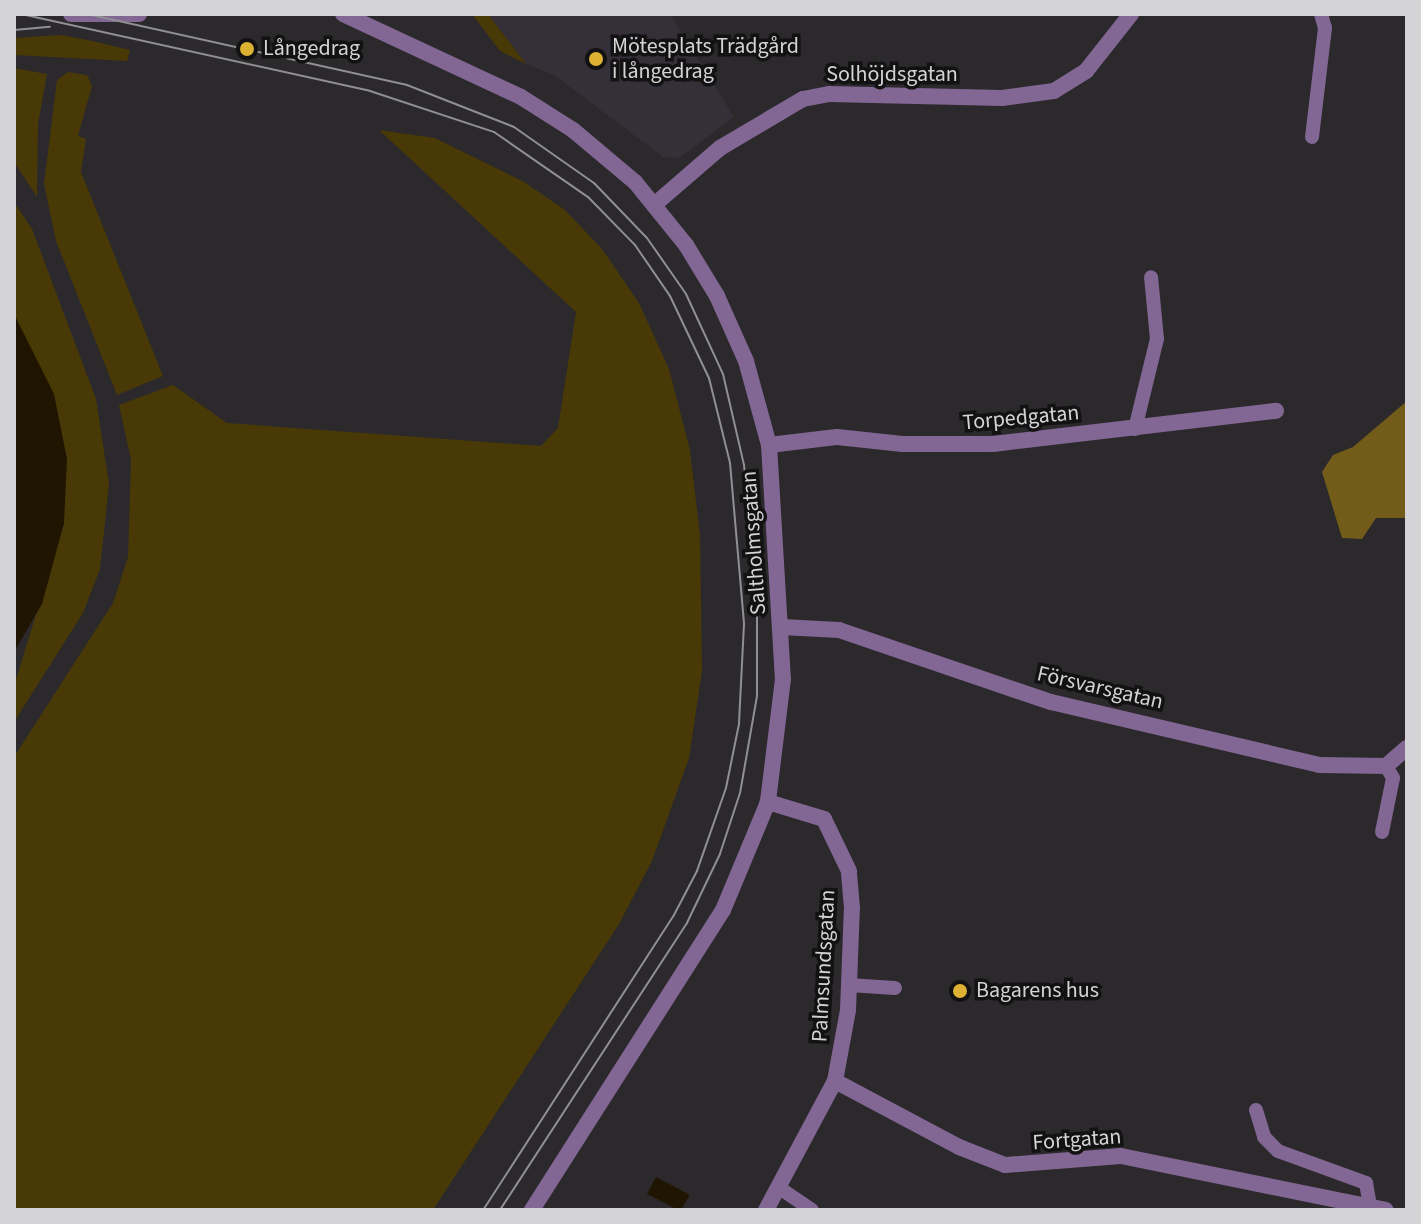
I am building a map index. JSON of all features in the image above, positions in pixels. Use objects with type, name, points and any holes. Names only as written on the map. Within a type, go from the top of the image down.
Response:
[{"type":"street","points":[[71,14],[139,14]]},
{"type":"street","name":"Saltholmsgatan","points":[[346,14],[545,111],[620,167],[654,205],[699,266],[734,332],[769,445],[782,627],[780,734],[768,802],[723,910],[532,1210]]},
{"type":"street","name":"Solhöjdsgatan","points":[[654,205],[720,148],[803,99],[829,94],[1002,98],[1054,91],[1086,71],[1131,14]]},
{"type":"street","name":"Torpedgatan","points":[[769,445],[837,437],[978,445],[1276,411]]},
{"type":"street","name":"Försvarsgatan","points":[[782,627],[839,630],[1051,702],[1319,765],[1386,766]]},
{"type":"street","points":[[1386,766],[1407,748]]},
{"type":"street","name":"Palmsundsgatan","points":[[766,1210],[835,1081],[849,985],[850,883],[835,833],[807,810],[768,802]]},
{"type":"street","name":"Fortgatan","points":[[835,1081],[959,1147],[1005,1165],[1121,1156],[1378,1208]]},
{"type":"lane","points":[[1312,137],[1325,28],[1321,14]]},
{"type":"lane","points":[[1135,429],[1157,339],[1151,277]]},
{"type":"lane","points":[[1382,832],[1393,778],[1386,766]]},
{"type":"lane","points":[[849,985],[895,988]]},
{"type":"lane","points":[[1256,1110],[1264,1137],[1278,1151],[1366,1183],[1378,1208]]},
{"type":"lane","points":[[778,1187],[812,1210]]},
{"type":"shaded area","points":[[472,14],[488,14],[526,64],[500,51]]},
{"type":"shaded area","points":[[488,14],[670,14],[734,117],[679,158],[663,157],[554,75],[526,64]]},
{"type":"shaded area","points":[[61,35],[130,50],[127,61],[14,55],[14,38]]},
{"type":"shaded area","points":[[14,68],[47,74],[38,124],[37,197],[14,162]]},
{"type":"shaded area","points":[[68,72],[87,75],[92,86],[78,136],[86,139],[81,172],[163,376],[117,395],[56,241],[44,184],[57,80]]},
{"type":"shaded area","points":[[379,130],[435,138],[524,182],[565,210],[602,249],[639,303],[669,369],[690,450],[700,536],[702,671],[689,758],[652,861],[619,924],[433,1210],[14,1210],[14,757],[113,603],[128,557],[131,460],[119,405],[173,385],[227,423],[541,446],[558,428],[576,312]]},
{"type":"shaded area","points":[[14,202],[32,229],[96,399],[109,484],[100,569],[83,613],[14,722],[14,686],[64,523],[14,314]]},
{"type":"shaded area","points":[[14,314],[54,394],[67,459],[64,523],[42,604],[14,652]]},
{"type":"shaded area","points":[[1407,401],[1407,518],[1376,518],[1362,539],[1342,538],[1322,472],[1333,455],[1353,447]]},
{"type":"shaded area","points":[[656,1177],[690,1195],[681,1210],[678,1210],[647,1194]]},
{"type":"tram line","points":[[21,14],[370,91],[494,132],[588,197],[635,245],[670,296],[709,378],[730,463],[744,624],[739,724],[726,788],[697,871],[674,915],[483,1210]]},
{"type":"tram line","points":[[87,14],[407,85],[514,127],[594,183],[647,238],[686,294],[723,374],[744,465],[757,593],[757,696],[740,793],[720,854],[687,923],[500,1210]]},
{"type":"tram line","points":[[14,30],[50,27]]},
{"type":"place","name":"Långedrag","points":[[247,49]]},
{"type":"place","name":"Mötesplats Trädgård i långedrag","points":[[596,59]]},
{"type":"place","name":"Bagarens hus","points":[[960,991]]}]
